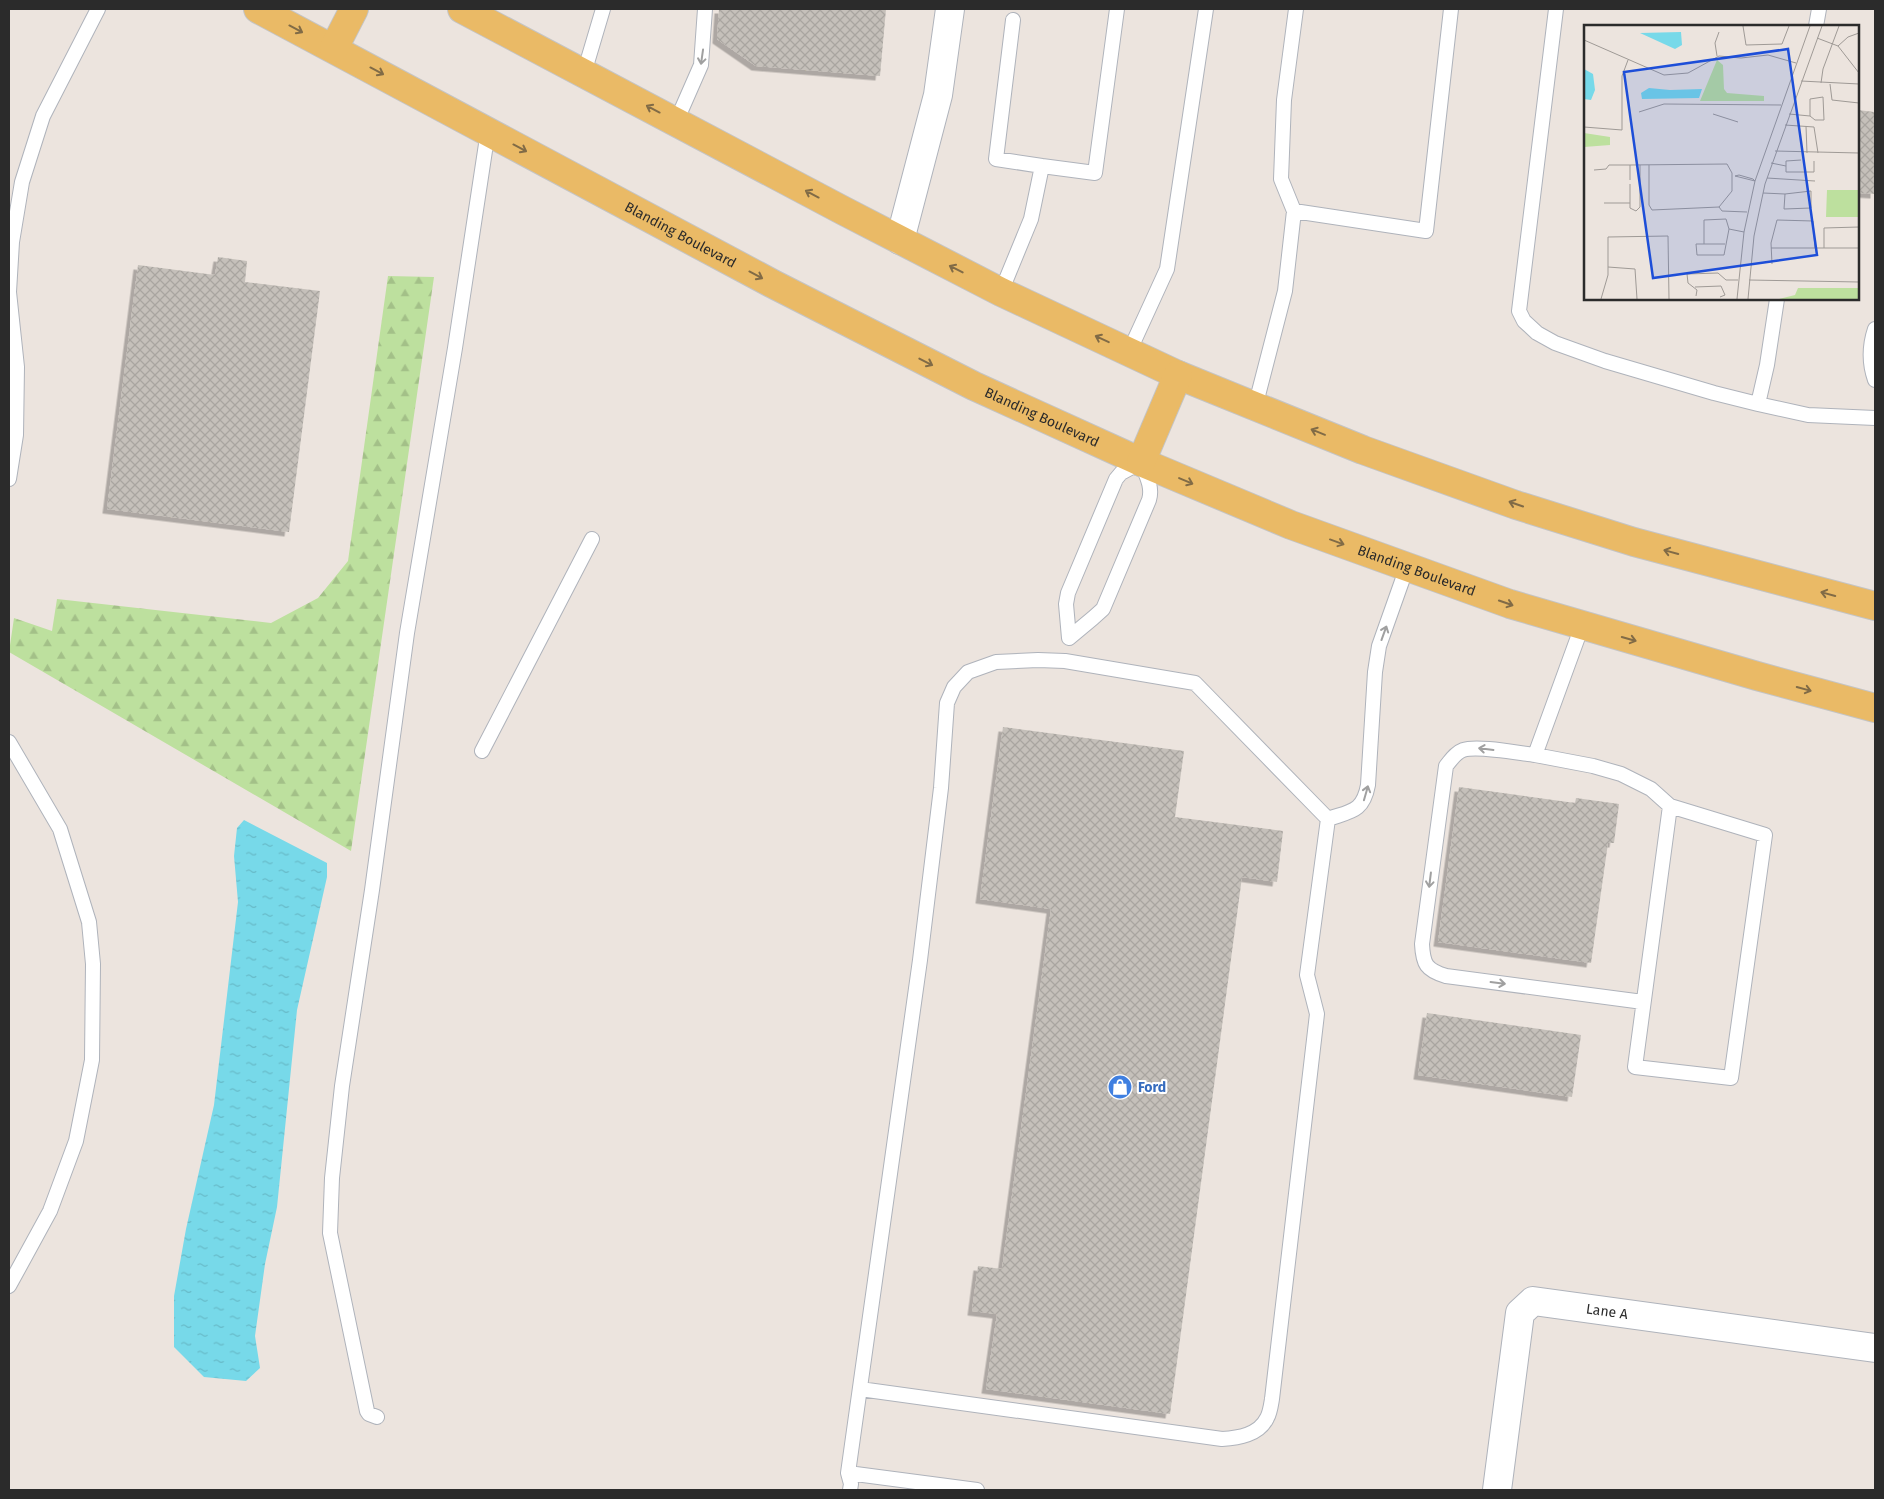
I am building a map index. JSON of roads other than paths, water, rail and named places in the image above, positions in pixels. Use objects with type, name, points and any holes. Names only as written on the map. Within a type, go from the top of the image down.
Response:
[{"type":"main road","name":"Blanding Boulevard","points":[[258,9],[874,336],[974,386],[1141,462],[1291,526],[1510,604],[1875,708]]},
{"type":"main road","points":[[334,48],[354,9]]},
{"type":"main road","points":[[462,9],[900,240],[1002,292],[1178,375],[1363,450],[1516,505],[1658,548],[1875,606]]},
{"type":"main road","points":[[1141,462],[1178,375]]},
{"type":"street","points":[[900,240],[938,95],[950,9]]},
{"type":"street","name":"Lane A","points":[[1496,1490],[1520,1313],[1533,1301],[1875,1348]]},
{"type":"lane","points":[[9,479],[16,434],[17,367],[9,292],[12,242],[22,182],[43,116],[98,9]]},
{"type":"lane","points":[[584,73],[603,9]]},
{"type":"lane","points":[[676,122],[701,65],[705,9]]},
{"type":"lane","points":[[1014,20],[996,159],[1095,173],[1117,9]]},
{"type":"lane","points":[[1129,352],[1167,269],[1206,9]]},
{"type":"lane","points":[[1255,406],[1285,291],[1294,211],[1282,178],[1284,100],[1296,9]]},
{"type":"lane","points":[[1294,211],[1426,231],[1451,9]]},
{"type":"lane","points":[[1556,9],[1519,311],[1524,321],[1536,333],[1555,344],[1677,382],[1758,404],[1808,415],[1875,418]]},
{"type":"lane","points":[[1816,25],[1819,9]]},
{"type":"lane","points":[[377,1417],[369,1414],[367,1411],[330,1233],[332,1178],[342,1086],[372,890],[407,633],[464,293],[488,130]]},
{"type":"lane","points":[[1002,292],[1031,218],[1042,166]]},
{"type":"lane","points":[[1758,404],[1767,365],[1777,300]]},
{"type":"lane","points":[[1875,330],[1870,348],[1871,368],[1875,380]]},
{"type":"lane","points":[[1065,662],[1069,638],[1066,604],[1068,593],[1116,479],[1121,473],[1141,462],[1150,486],[1149,500],[1103,609],[1069,638]]},
{"type":"lane","points":[[482,751],[592,539]]},
{"type":"lane","points":[[1328,819],[1354,810],[1361,805],[1366,797],[1375,672],[1379,646],[1406,567]]},
{"type":"lane","points":[[1535,755],[1582,626]]},
{"type":"lane","points":[[850,1490],[851,1484],[848,1473],[920,960],[941,788],[947,702],[954,687],[968,672],[996,662],[1038,660],[1065,662],[1196,683],[1328,819]]},
{"type":"lane","points":[[9,742],[60,829],[89,922],[93,964],[92,1060],[76,1141],[50,1212],[9,1286]]},
{"type":"lane","points":[[1643,1002],[1446,976],[1434,973],[1426,966],[1422,944],[1446,766],[1452,757],[1462,750],[1473,748],[1535,755],[1593,766],[1621,774],[1650,789],[1670,806],[1765,835],[1731,1078],[1635,1067],[1670,806]]},
{"type":"lane","points":[[860,1389],[1222,1439],[1236,1438],[1261,1427],[1268,1418],[1272,1399],[1317,1014],[1307,975],[1328,819]]},
{"type":"lane","points":[[848,1473],[977,1490]]},
{"type":"water","points":[[244,820],[327,863],[327,877],[297,1010],[277,1207],[265,1264],[255,1336],[260,1368],[246,1381],[204,1377],[174,1347],[174,1296],[186,1229],[214,1105],[238,902],[234,856],[237,828]]},
{"type":"place","name":"Ford","points":[[1120,1087]]}]
